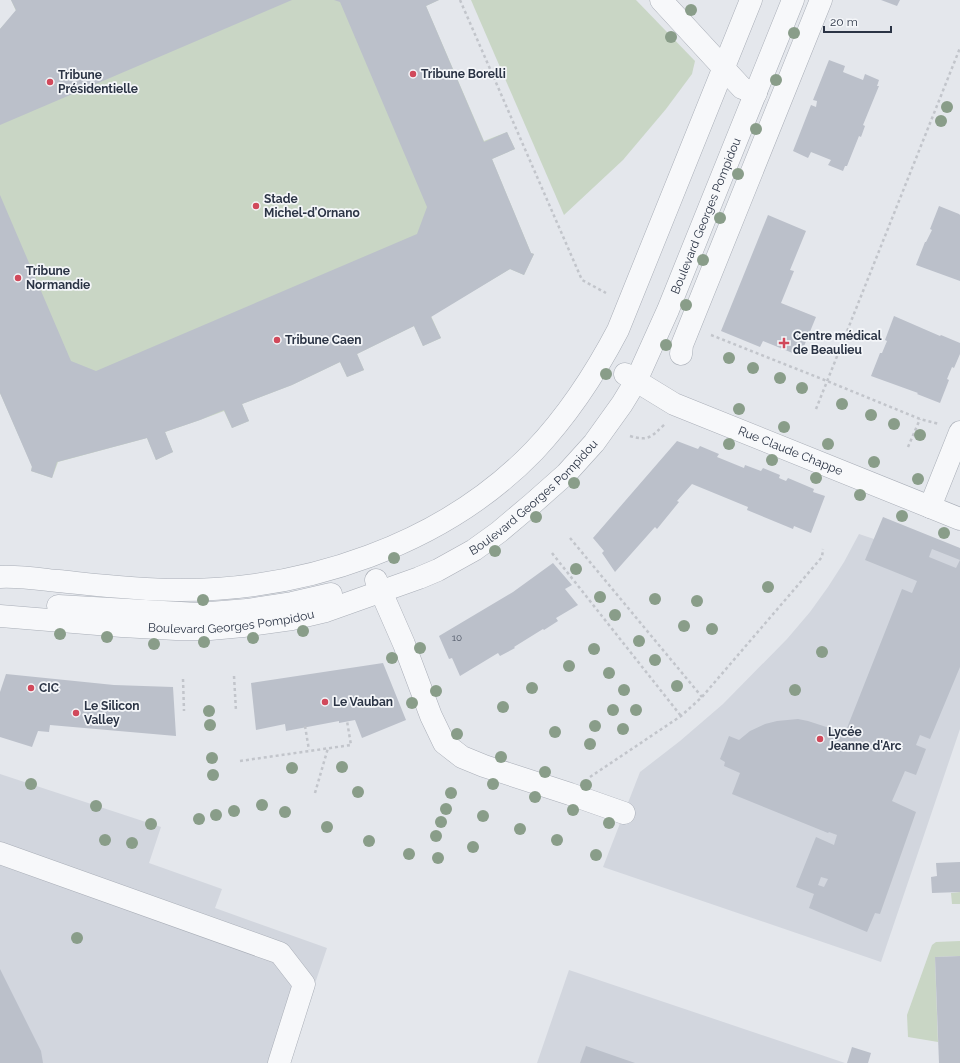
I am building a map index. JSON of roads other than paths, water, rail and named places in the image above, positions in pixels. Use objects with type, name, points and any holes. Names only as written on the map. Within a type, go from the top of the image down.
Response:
[{"type":"street","points":[[661,0],[723,66],[749,91]]},
{"type":"street","points":[[0,577],[159,589],[203,590],[248,586],[304,576],[355,561],[390,548],[454,515],[473,503],[511,473],[549,434],[577,399],[608,350],[618,330],[723,66],[751,0]]},
{"type":"street","name":"Boulevard Georges Pompidou","points":[[0,602],[198,614],[225,612],[285,604],[379,586],[438,570],[474,550],[532,505],[566,474],[594,443],[622,404],[630,378],[668,310],[749,91],[778,0]]},
{"type":"street","name":"Boulevard Georges Pompidou","points":[[749,91],[793,0]]},
{"type":"street","points":[[681,354],[682,345],[821,0]]},
{"type":"street","name":"Rue Claude Chappe","points":[[630,378],[674,404],[960,519]]},
{"type":"street","points":[[930,507],[950,428]]},
{"type":"street","points":[[379,586],[404,644],[431,716],[444,743],[462,757],[484,766],[624,813]]},
{"type":"street","name":"Boulevard Georges Pompidou","points":[[0,616],[176,629],[243,626],[292,619],[326,611],[379,586]]},
{"type":"street","points":[[0,853],[280,953],[304,984],[279,1063]]},
{"type":"place","name":"Tribune Borelli","points":[[413,74]]},
{"type":"place","name":"Tribune Présidentielle","points":[[50,82]]},
{"type":"place","name":"Stade Michel-d’Ornano","points":[[256,206]]},
{"type":"place","name":"Tribune Normandie","points":[[18,278]]},
{"type":"place","name":"Tribune Caen","points":[[277,340]]},
{"type":"place","name":"Centre médical de Beaulieu","points":[[784,343]]},
{"type":"place","name":"CIC","points":[[31,688]]},
{"type":"place","name":"Le Vauban","points":[[325,702]]},
{"type":"place","name":"Le Silicon Valley","points":[[76,713]]},
{"type":"place","name":"Lycée Jeanne d'Arc","points":[[820,739]]}]
